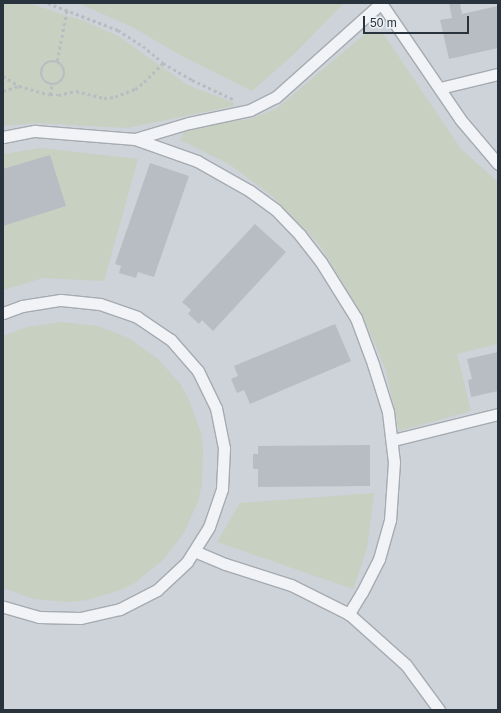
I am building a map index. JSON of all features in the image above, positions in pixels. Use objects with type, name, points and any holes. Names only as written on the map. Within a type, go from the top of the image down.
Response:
[{"type":"street","points":[[135,139],[189,123],[250,110],[276,97],[381,3],[460,119],[496,160]]},
{"type":"street","points":[[440,88],[498,74]]},
{"type":"street","points":[[3,137],[35,131],[135,139],[197,161],[250,192],[276,210],[300,235],[325,268],[356,318],[373,364],[388,412],[393,440],[394,462],[390,520],[379,559],[349,614]]},
{"type":"street","points":[[3,314],[22,306],[61,300],[100,304],[137,317],[171,340],[198,371],[216,408],[224,448],[222,488],[209,527],[187,562],[157,590],[120,609],[80,618],[39,617],[3,607]]},
{"type":"street","points":[[393,440],[498,414]]},
{"type":"street","points":[[195,550],[225,564],[291,585],[349,614],[406,665],[439,710]]},
{"type":"path","points":[[48,3],[118,30],[163,63],[192,80],[229,97],[250,110]]},
{"type":"path","points":[[57,61],[67,10]]},
{"type":"path","points":[[57,61],[63,66],[65,73],[60,83],[52,85],[42,78],[41,70],[46,63],[57,61]]},
{"type":"path","points":[[3,76],[19,86],[50,95],[58,95],[76,91],[104,98],[115,97],[135,89],[163,63]]},
{"type":"path","points":[[50,95],[52,85]]},
{"type":"path","points":[[3,91],[19,86]]},
{"type":"shaded area","points":[[3,3],[498,3],[498,710],[3,710]]},
{"type":"green space","points":[[3,3],[28,3],[84,21],[118,36],[188,85],[234,103],[234,106],[127,128],[36,123],[3,126]]},
{"type":"green space","points":[[78,3],[344,3],[293,55],[252,91],[182,56],[134,28]]},
{"type":"green space","points":[[376,31],[384,35],[461,149],[498,182],[498,344],[457,354],[471,411],[399,431],[386,370],[362,314],[319,244],[272,196],[229,164],[180,140],[187,127],[249,119],[276,109],[366,33]]},
{"type":"green space","points":[[41,148],[138,159],[104,281],[43,278],[3,290],[3,154]]},
{"type":"green space","points":[[62,322],[97,326],[114,332],[130,339],[158,359],[181,385],[189,400],[201,433],[203,450],[202,484],[198,501],[184,533],[163,560],[136,582],[121,590],[87,600],[70,602],[34,599],[3,588],[3,336],[27,327]]},
{"type":"green space","points":[[374,493],[367,549],[353,589],[217,542],[240,503]]},
{"type":"building","points":[[449,3],[460,3],[462,14],[498,6],[498,48],[449,59],[440,20],[452,18]]},
{"type":"building","points":[[50,155],[66,206],[3,226],[3,169]]},
{"type":"building","points":[[150,163],[189,176],[154,277],[138,272],[136,278],[119,273],[121,266],[115,264]]},
{"type":"building","points":[[255,224],[286,252],[213,331],[202,320],[199,324],[188,314],[191,310],[182,302]]},
{"type":"building","points":[[335,324],[351,361],[250,404],[244,390],[237,393],[231,379],[238,376],[234,366]]},
{"type":"building","points":[[498,352],[498,391],[471,397],[468,380],[472,379],[467,359]]},
{"type":"building","points":[[370,445],[370,486],[258,487],[258,469],[253,469],[253,454],[258,454],[258,446]]}]
